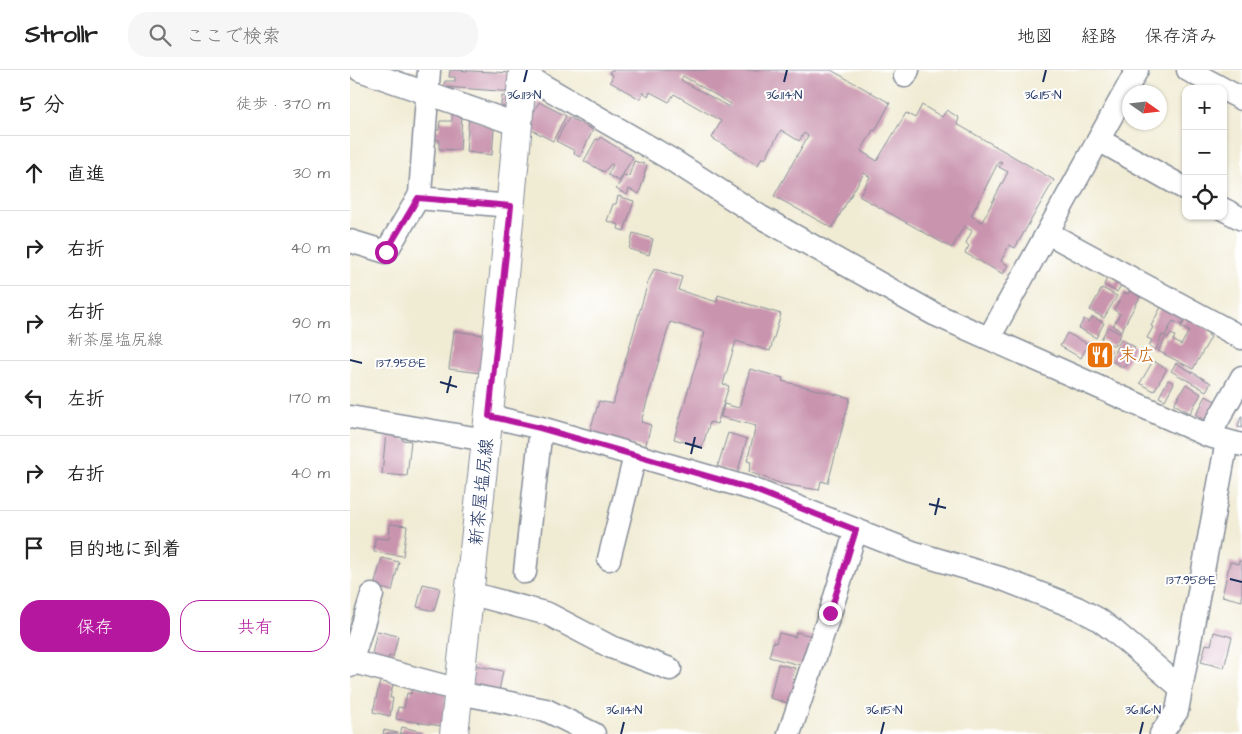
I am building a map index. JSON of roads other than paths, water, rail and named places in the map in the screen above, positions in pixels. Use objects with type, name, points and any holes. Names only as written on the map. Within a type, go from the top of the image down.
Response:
[{"type":"main road","name":"新茶屋塩尻線","points":[[454,734],[488,428],[523,72]]},
{"type":"street","points":[[360,70],[519,125]]},
{"type":"street","points":[[350,241],[386,252],[420,194],[429,70]]},
{"type":"street","points":[[989,338],[1137,70]]},
{"type":"street","points":[[1188,70],[1216,85]]},
{"type":"street","points":[[523,72],[672,160],[761,217],[934,314],[1226,441]]},
{"type":"street","points":[[1227,91],[1242,99]]},
{"type":"street","points":[[1099,140],[1182,187]]},
{"type":"street","points":[[418,198],[511,206]]},
{"type":"street","points":[[1227,211],[1242,219]]},
{"type":"street","points":[[1048,233],[1242,338]]},
{"type":"street","points":[[1161,734],[1177,711],[1226,441],[1242,377]]},
{"type":"street","points":[[350,419],[488,428],[540,428],[752,489],[912,552],[1000,578],[1077,608],[1098,619],[1114,631],[1181,688]]},
{"type":"street","points":[[525,572],[540,428]]},
{"type":"street","points":[[609,559],[635,456]]},
{"type":"street","points":[[789,734],[856,530]]},
{"type":"street","points":[[469,593],[548,614],[611,647],[670,669]]},
{"type":"street","points":[[372,595],[350,662],[469,694],[546,710],[594,734]]},
{"type":"place","name":"末広","points":[[1100,355]]}]
